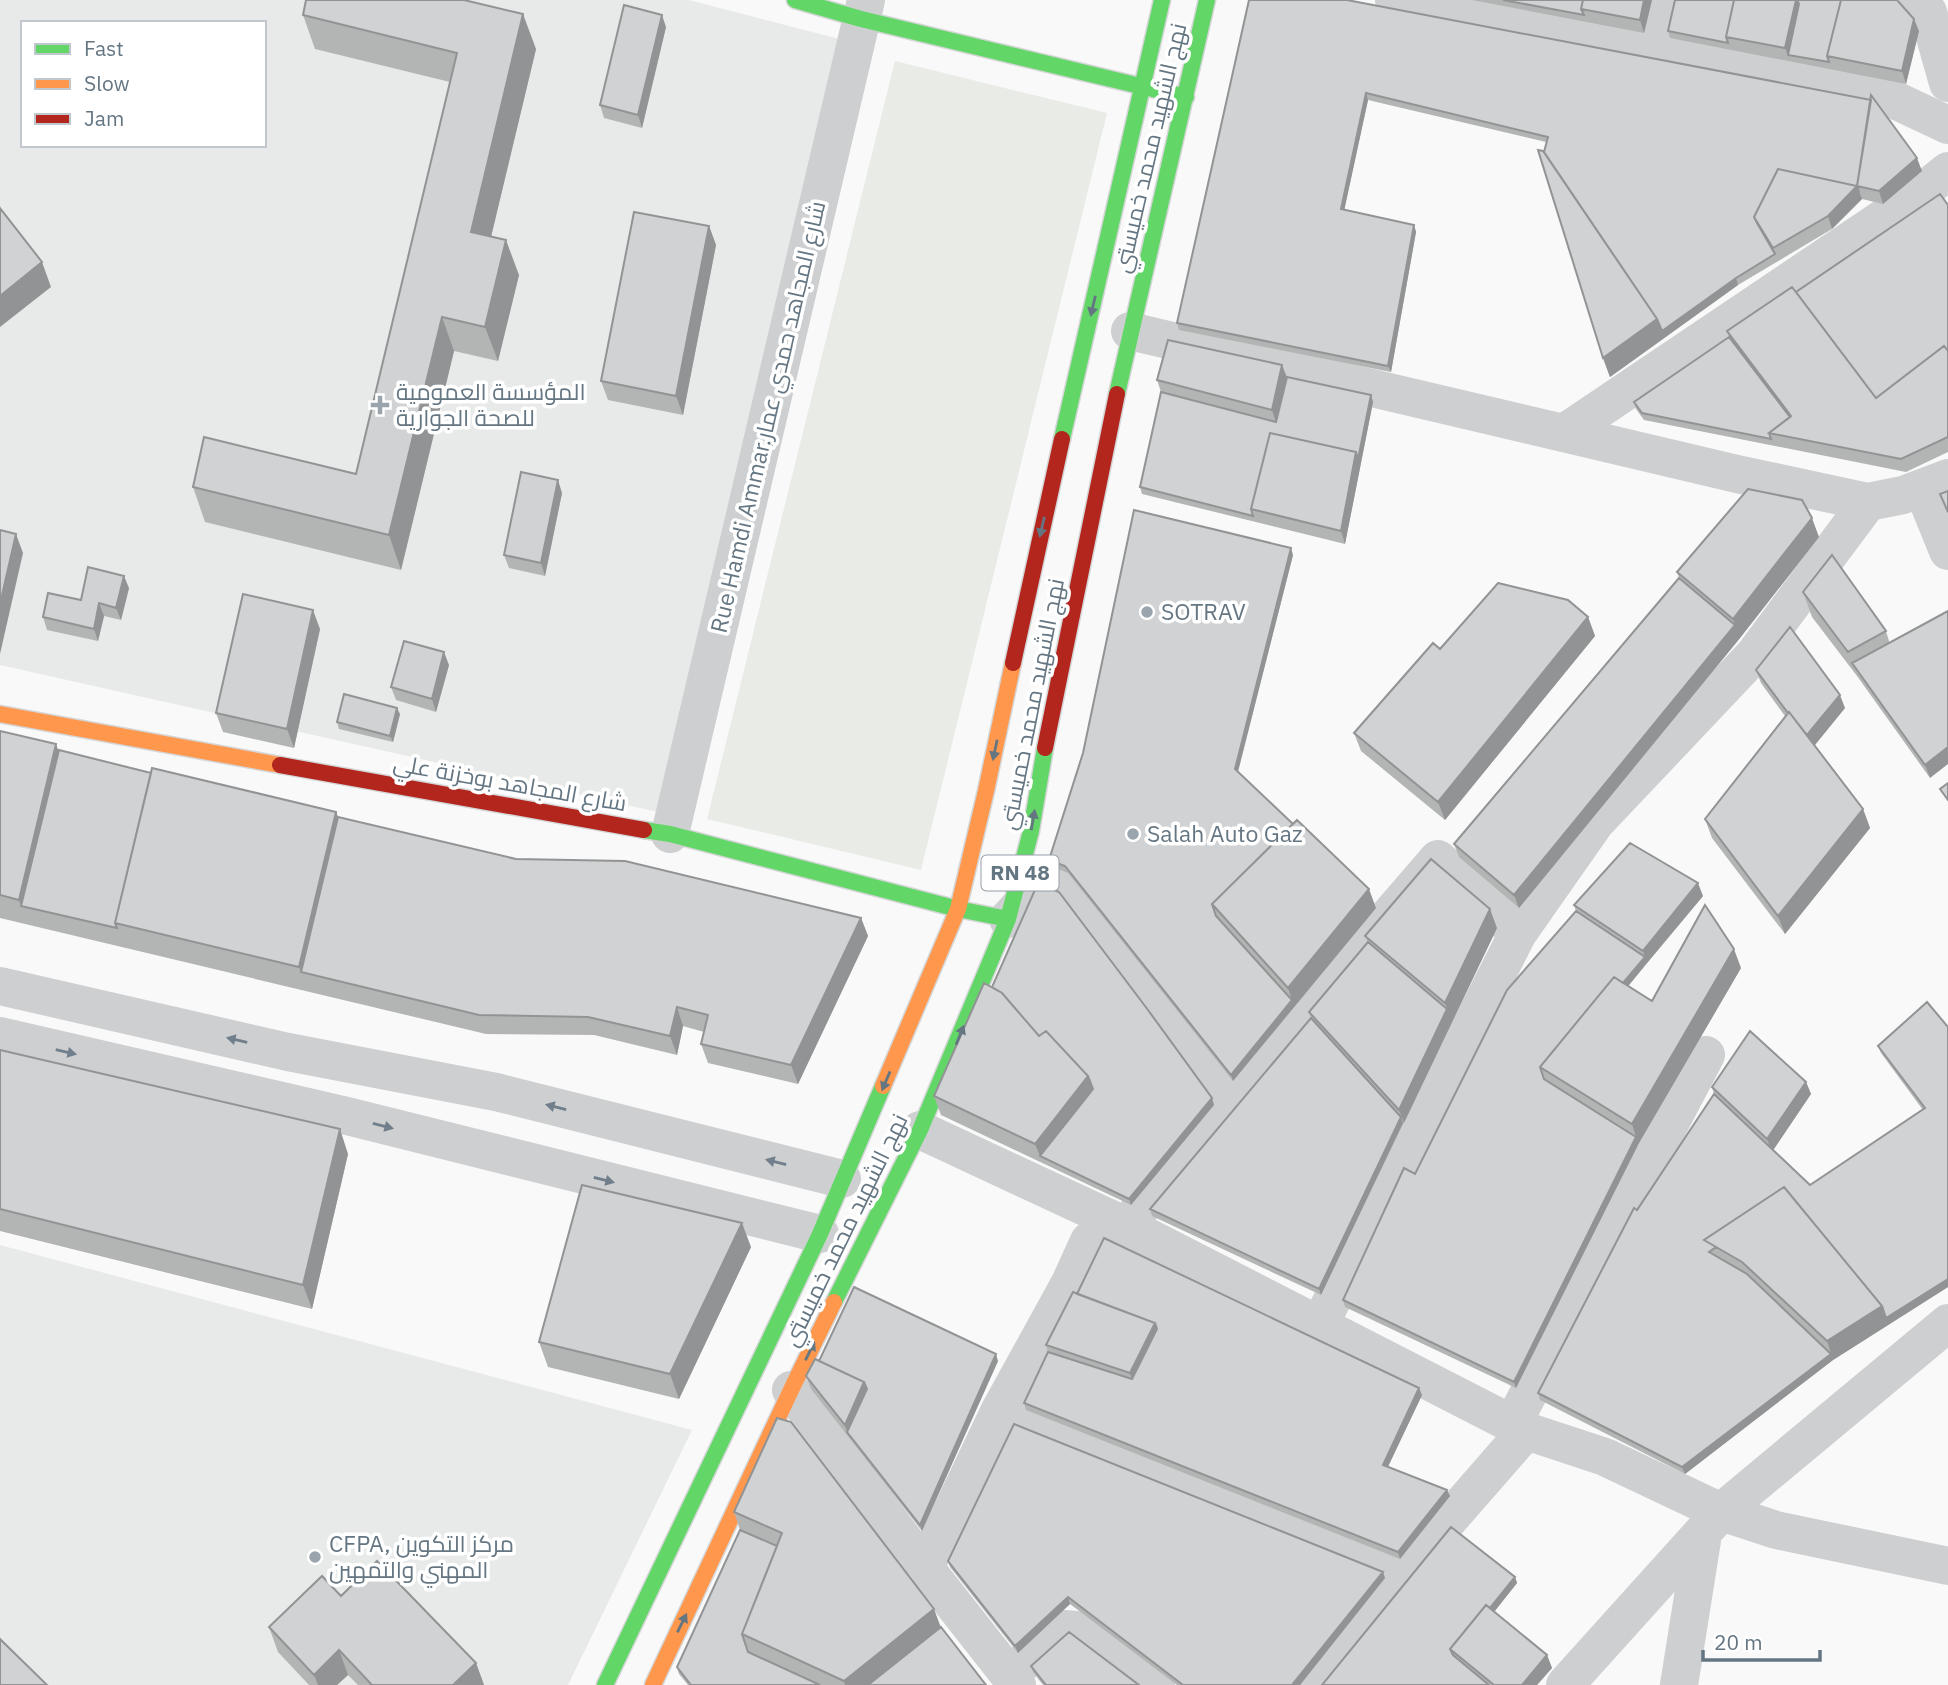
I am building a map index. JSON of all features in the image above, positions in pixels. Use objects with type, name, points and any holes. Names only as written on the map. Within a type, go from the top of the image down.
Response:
[{"type":"main road","points":[[795,0],[863,10],[1186,97]]},
{"type":"main road","name":"نهج الشهيد محمد خميستي","points":[[605,1685],[820,1234],[958,909],[1162,0]]},
{"type":"main road","name":"نهج الشهيد محمد خميستي","points":[[653,1685],[791,1390],[920,1130],[1007,919],[1031,831],[1049,721],[1130,331],[1207,0]]},
{"type":"main road","name":"شارع المجاهد بوخزنة علي","points":[[0,714],[670,834],[958,909],[1007,919]]},
{"type":"street","points":[[1394,0],[1657,48],[1882,94],[1948,125]]},
{"type":"street","points":[[1657,48],[1668,0]]},
{"type":"street","points":[[1918,0],[1928,12],[1948,83]]},
{"type":"street","name":"Rue Hamdi Ammar,شارع المجاهد حمدي عمار","points":[[670,834],[863,10]]},
{"type":"street","points":[[1563,433],[1922,192],[1948,171]]},
{"type":"street","points":[[1130,331],[1737,474],[1868,502],[1903,495],[1935,483],[1948,551]]},
{"type":"street","points":[[1320,1324],[1518,933],[1595,823],[1754,655],[1868,502]]},
{"type":"street","points":[[925,1568],[999,1412],[1070,1283],[1089,1241],[1126,1226],[1231,1098],[1438,859],[1518,933]]},
{"type":"street","points":[[1007,919],[1045,878],[1071,892],[1109,937],[1231,1098]]},
{"type":"street","points":[[0,986],[288,1052],[496,1092],[842,1179]]},
{"type":"street","points":[[0,1036],[347,1116],[820,1234]]},
{"type":"street","points":[[276,1101],[288,1052]]},
{"type":"street","points":[[1311,1685],[1520,1427],[1706,1055]]},
{"type":"street","points":[[347,1116],[355,1064]]},
{"type":"street","points":[[920,1130],[1126,1226],[1520,1427],[1605,1457],[1712,1523],[1776,1530],[1948,1566]]},
{"type":"street","points":[[1565,1685],[1712,1523],[1948,1323]]},
{"type":"street","points":[[791,1390],[925,1568],[1013,1679],[1065,1629],[1087,1631],[1156,1685]]},
{"type":"street","points":[[999,1412],[1403,1572]]},
{"type":"street","points":[[1679,1685],[1712,1523]]},
{"type":"shaded area","name":"المؤسسة العمومية للصحة الجوارية","points":[[0,0],[689,0],[851,42],[658,812],[0,665]]},
{"type":"shaded area","points":[[895,61],[1107,113],[921,870],[707,819]]},
{"type":"shaded area","name":"CFPA, مركز التكوين المهني والتمهين","points":[[0,1245],[692,1430],[568,1685],[0,1685]]},
{"type":"building","points":[[306,0],[464,0],[523,14],[471,232],[506,240],[485,327],[442,317],[389,535],[193,487],[204,437],[356,474],[457,53],[303,15]]},
{"type":"building","points":[[1249,0],[1347,0],[1871,100],[1857,186],[1778,169],[1754,217],[1775,254],[1736,278],[1662,331],[1657,319],[1544,152],[1548,137],[1366,93],[1341,209],[1414,225],[1388,366],[1177,323]]},
{"type":"building","points":[[1503,0],[1583,0],[1581,9],[1584,15]]},
{"type":"building","points":[[1583,0],[1644,0],[1640,20],[1581,9]]},
{"type":"building","points":[[1675,0],[1734,0],[1726,37],[1728,43],[1668,31]]},
{"type":"building","points":[[1734,0],[1796,0],[1785,48],[1726,37]]},
{"type":"building","points":[[1797,0],[1841,0],[1827,56],[1829,62],[1788,55],[1799,4]]},
{"type":"building","points":[[1841,0],[1897,0],[1914,19],[1902,71],[1827,56]]},
{"type":"building","points":[[624,5],[662,15],[638,115],[600,105]]},
{"type":"building","points":[[1871,95],[1917,158],[1879,191],[1857,186]]},
{"type":"building","points":[[1538,150],[1543,151],[1657,319],[1603,358]]},
{"type":"building","points":[[1778,169],[1857,186],[1828,216],[1773,248],[1754,217]]},
{"type":"building","points":[[1940,194],[1948,205],[1948,351],[1944,346],[1876,398],[1796,292]]},
{"type":"building","points":[[0,208],[42,262],[0,296]]},
{"type":"building","points":[[634,212],[709,226],[676,396],[601,381]]},
{"type":"building","points":[[1792,287],[1876,398],[1944,346],[1948,351],[1948,437],[1901,459],[1769,433],[1791,416],[1727,331]]},
{"type":"building","points":[[1729,337],[1790,417],[1769,433],[1771,439],[1642,413],[1634,402]]},
{"type":"building","points":[[1168,340],[1282,365],[1272,410],[1157,380]]},
{"type":"building","points":[[1287,377],[1371,395],[1358,459],[1356,452],[1270,433],[1251,509],[1253,516],[1140,487],[1161,392],[1276,422]]},
{"type":"building","points":[[1270,433],[1356,452],[1341,531],[1251,509]]},
{"type":"building","points":[[521,472],[558,480],[541,563],[504,555]]},
{"type":"building","points":[[1748,489],[1802,500],[1812,518],[1733,619],[1677,572]]},
{"type":"building","points":[[1948,491],[1948,512],[1940,494]]},
{"type":"building","points":[[1134,510],[1291,548],[1235,769],[1293,824],[1212,904],[1216,916],[1292,1000],[1231,1075],[1065,866],[1049,860],[1083,753]]},
{"type":"building","points":[[0,530],[16,534],[0,604]]},
{"type":"building","points":[[1832,555],[1886,631],[1848,652],[1803,592]]},
{"type":"building","points":[[88,567],[124,576],[116,608],[99,603],[94,629],[43,617],[48,593],[81,600]]},
{"type":"building","points":[[1679,578],[1735,625],[1514,895],[1454,844]]},
{"type":"building","points":[[1498,583],[1568,600],[1588,617],[1438,802],[1354,733],[1433,643],[1440,649]]},
{"type":"building","points":[[243,594],[313,610],[287,729],[216,713]]},
{"type":"building","points":[[1948,611],[1948,747],[1925,765],[1852,663]]},
{"type":"building","points":[[1790,627],[1840,695],[1807,735],[1756,670]]},
{"type":"building","points":[[404,641],[444,652],[432,699],[391,687]]},
{"type":"building","points":[[344,694],[397,708],[390,736],[337,722]]},
{"type":"building","points":[[1789,712],[1863,809],[1778,916],[1705,819]]},
{"type":"building","points":[[0,731],[56,744],[19,900],[0,895]]},
{"type":"building","points":[[59,750],[151,773],[115,923],[117,928],[21,906]]},
{"type":"building","points":[[152,768],[336,812],[299,967],[115,923]]},
{"type":"building","points":[[1948,783],[1948,800],[1940,789]]},
{"type":"building","points":[[338,817],[516,859],[625,861],[861,918],[791,1065],[701,1044],[708,1015],[677,1007],[670,1036],[588,1017],[479,1015],[301,972]]},
{"type":"building","points":[[1297,820],[1369,889],[1288,988],[1212,904]]},
{"type":"building","points":[[1630,843],[1698,883],[1643,951],[1574,905]]},
{"type":"building","points":[[1431,859],[1490,909],[1445,1003],[1365,936]]},
{"type":"building","points":[[1038,883],[1059,892],[1212,1098],[1129,1199],[1040,1156],[1093,1089],[1088,1076],[1046,1031],[1039,1036],[1002,993],[992,987]]},
{"type":"building","points":[[1705,905],[1734,949],[1632,1124],[1540,1067],[1614,977],[1652,1001]]},
{"type":"building","points":[[1576,911],[1645,957],[1623,983],[1614,977],[1540,1067],[1544,1079],[1636,1137],[1514,1382],[1343,1300],[1404,1168],[1415,1174],[1507,990]]},
{"type":"building","points":[[1368,942],[1447,1009],[1399,1110],[1309,1012]]},
{"type":"building","points":[[984,983],[1002,993],[1039,1036],[1046,1031],[1088,1076],[1035,1144],[934,1096]]},
{"type":"building","points":[[1927,1002],[1948,1027],[1948,1279],[1886,1318],[1882,1306],[1784,1187],[1704,1240],[1716,1247],[1709,1252],[1747,1274],[1831,1354],[1682,1467],[1538,1393],[1634,1208],[1637,1210],[1714,1094],[1810,1185],[1925,1108],[1878,1046]]},
{"type":"building","points":[[1311,1018],[1401,1117],[1319,1289],[1150,1209]]},
{"type":"building","points":[[1750,1031],[1806,1082],[1767,1139],[1712,1087]]},
{"type":"building","points":[[0,1050],[340,1129],[303,1285],[0,1209]]},
{"type":"building","points":[[582,1185],[742,1223],[670,1374],[539,1342]]},
{"type":"building","points":[[1784,1187],[1882,1306],[1827,1341],[1742,1262],[1704,1240]]},
{"type":"building","points":[[1104,1238],[1419,1388],[1383,1465],[1447,1490],[1398,1552],[1024,1403],[1048,1352],[1132,1379],[1157,1329],[1155,1323],[1077,1294]]},
{"type":"building","points":[[854,1287],[996,1354],[920,1525],[847,1432],[867,1389],[864,1382],[819,1361]]},
{"type":"building","points":[[1073,1292],[1155,1323],[1130,1373],[1046,1345]]},
{"type":"building","points":[[815,1359],[864,1382],[845,1425],[806,1376]]},
{"type":"building","points":[[777,1418],[791,1422],[934,1609],[844,1681],[742,1634],[782,1533],[734,1512]]},
{"type":"building","points":[[1014,1424],[1383,1572],[1292,1685],[1183,1685],[1068,1597],[1015,1646],[948,1561]]},
{"type":"building","points":[[1451,1527],[1515,1577],[1490,1608],[1486,1605],[1450,1649],[1453,1655],[1489,1685],[1322,1685]]},
{"type":"building","points":[[740,1530],[777,1546],[742,1634],[748,1652],[820,1685],[691,1685],[677,1667]]},
{"type":"building","points":[[377,1561],[476,1663],[453,1685],[372,1685],[339,1650],[314,1675],[269,1627],[322,1576],[341,1596]]},
{"type":"building","points":[[1486,1605],[1547,1655],[1522,1685],[1494,1685],[1450,1649]]},
{"type":"building","points":[[941,1627],[986,1685],[868,1685]]},
{"type":"building","points":[[1069,1632],[1139,1685],[1046,1685],[1031,1666]]},
{"type":"building","points":[[0,1639],[47,1685],[0,1685]]},
{"type":"traffic: fast","points":[[795,0],[861,19],[1186,97]]},
{"type":"traffic: fast","points":[[1062,439],[1162,0]]},
{"type":"traffic: fast","points":[[1117,394],[1207,0]]},
{"type":"traffic: fast","points":[[834,1302],[920,1130],[1008,919],[1031,831],[1045,748]]},
{"type":"traffic: fast","points":[[644,830],[670,834],[958,909],[1008,919]]},
{"type":"traffic: fast","points":[[605,1685],[820,1234],[883,1086]]},
{"type":"traffic: slow","points":[[883,1086],[958,909],[1013,663]]},
{"type":"traffic: slow","points":[[0,714],[280,765]]},
{"type":"traffic: slow","points":[[653,1685],[834,1302]]},
{"type":"traffic: jam","points":[[1045,748],[1117,394]]},
{"type":"traffic: jam","points":[[1013,663],[1062,439]]},
{"type":"traffic: jam","points":[[280,765],[644,830]]},
{"type":"place","name":"المؤسسة العمومية للصحة الجوارية","points":[[380,405]]},
{"type":"place","name":"SOTRAV","points":[[1147,612]]},
{"type":"place","name":"Salah Auto Gaz","points":[[1133,834]]},
{"type":"place","name":"CFPA, مركز التكوين المهني والتمهين","points":[[315,1557]]}]
